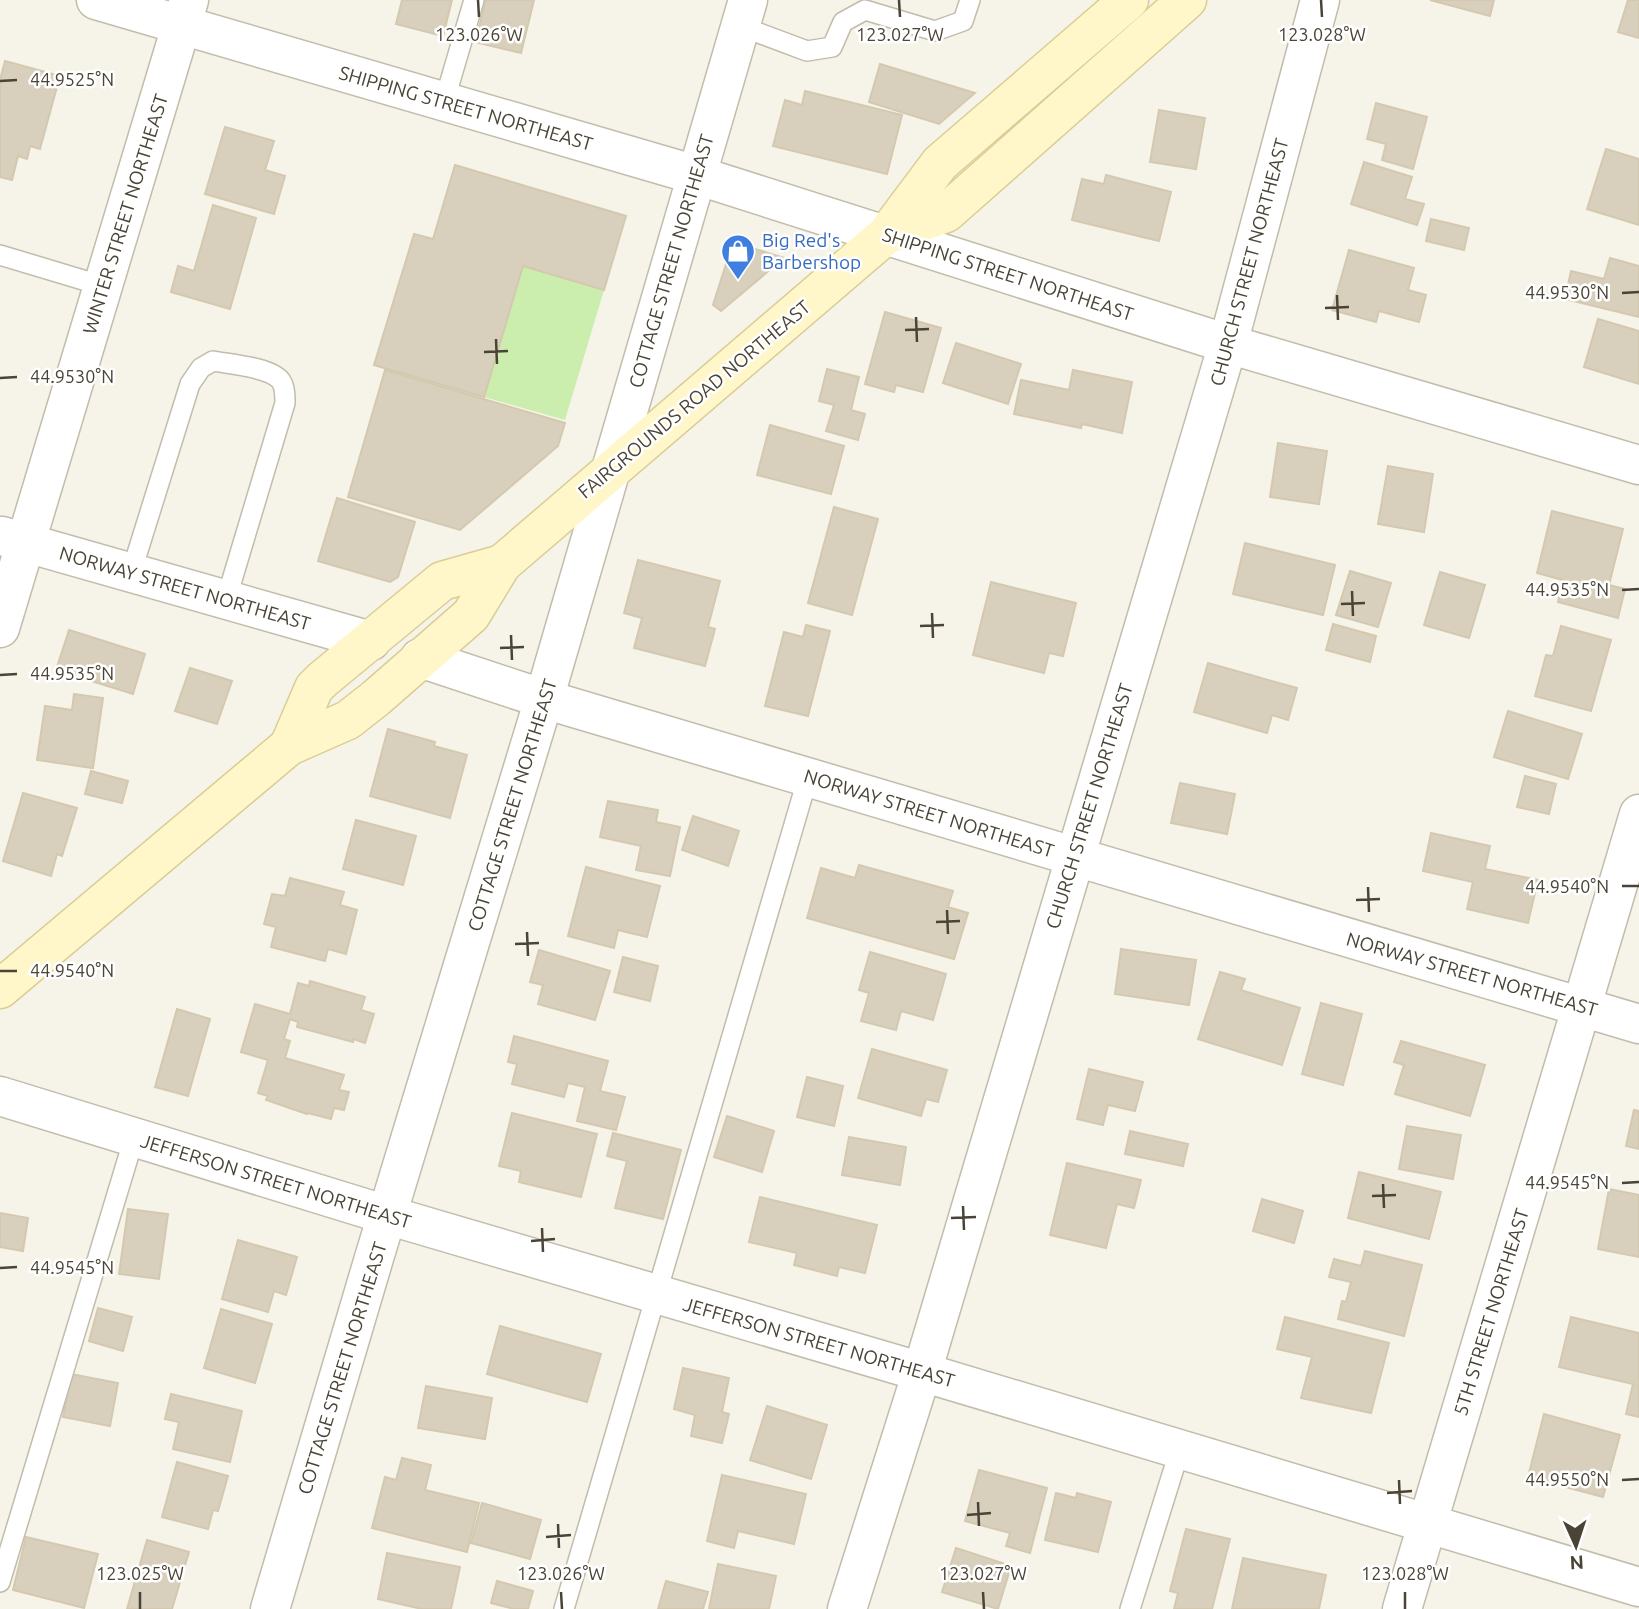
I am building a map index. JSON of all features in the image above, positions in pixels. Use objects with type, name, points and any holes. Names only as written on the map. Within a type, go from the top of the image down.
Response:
[{"type":"street","name":"SHIPPING STREET NORTHEAST","points":[[96,0],[185,13],[444,102],[696,175],[1228,344],[1639,465]]},
{"type":"street","name":"FAIRGROUNDS ROAD NORTHEAST","points":[[0,989],[289,746],[348,720],[471,615],[502,564],[887,235],[940,163],[1129,0]]},
{"type":"street","name":"FAIRGROUNDS ROAD NORTHEAST","points":[[887,235],[946,213],[1188,0]]},
{"type":"street","name":"CHURCH STREET NORTHEAST","points":[[847,1609],[922,1372],[1228,344],[1320,0]]},
{"type":"street","name":"WINTER STREET NORTHEAST","points":[[0,628],[13,539],[103,286],[185,13]]},
{"type":"street","name":"COTTAGE STREET NORTHEAST","points":[[270,1609],[544,699],[744,13]]},
{"type":"street","name":"NORWAY STREET NORTHEAST","points":[[13,539],[371,641]]},
{"type":"street","name":"FAIRGROUNDS ROAD NORTHEAST","points":[[289,746],[314,688],[442,581],[502,564]]},
{"type":"street","name":"NORWAY STREET NORTHEAST","points":[[420,658],[544,699],[1639,1024]]},
{"type":"street","name":"5TH STREET NORTHEAST","points":[[1402,1609],[1639,814]]},
{"type":"street","name":"JEFFERSON STREET NORTHEAST","points":[[0,1096],[387,1215],[1639,1587]]},
{"type":"lane","points":[[444,102],[474,0]]},
{"type":"lane","points":[[744,13],[807,51],[832,47],[843,22],[865,10],[935,31],[962,21],[970,0]]},
{"type":"lane","points":[[0,255],[103,286]]},
{"type":"lane","points":[[131,573],[190,384],[201,368],[212,360],[269,372],[281,381],[285,390],[285,403],[226,600]]},
{"type":"lane","points":[[564,1609],[808,777]]},
{"type":"lane","points":[[0,1582],[134,1138]]},
{"type":"lane","points":[[1130,1609],[1180,1449]]},
{"type":"green space","points":[[523,266],[604,290],[565,420],[484,397]]},
{"type":"building","points":[[402,0],[452,0],[443,36],[396,24]]},
{"type":"building","points":[[486,0],[534,0],[521,53],[475,42]]},
{"type":"building","points":[[1430,0],[1494,0],[1490,16]]},
{"type":"building","points":[[1628,0],[1639,0],[1639,38],[1618,32]]},
{"type":"building","points":[[5,61],[60,76],[40,149],[30,146],[27,159],[18,156],[12,180],[0,177],[0,80]]},
{"type":"building","points":[[880,64],[975,93],[939,124],[869,102]]},
{"type":"building","points":[[805,91],[902,115],[887,174],[773,146],[785,100],[802,105]]},
{"type":"building","points":[[1376,103],[1427,117],[1413,169],[1382,160],[1386,144],[1367,139]]},
{"type":"building","points":[[1159,110],[1205,118],[1196,169],[1150,162]]},
{"type":"building","points":[[225,127],[274,141],[265,170],[285,176],[274,214],[205,194]]},
{"type":"building","points":[[1606,149],[1639,159],[1639,225],[1587,209]]},
{"type":"building","points":[[1364,162],[1412,177],[1405,199],[1424,204],[1417,225],[1351,204]]},
{"type":"building","points":[[455,165],[626,216],[604,290],[523,266],[484,397],[374,365],[414,234],[433,239]]},
{"type":"building","points":[[1106,175],[1171,192],[1159,241],[1072,220],[1082,179],[1104,184]]},
{"type":"building","points":[[213,205],[256,218],[230,309],[171,292],[178,266],[194,271]]},
{"type":"building","points":[[1431,219],[1469,228],[1464,250],[1426,241]]},
{"type":"building","name":"Big Red's Barbershop","points":[[733,242],[784,258],[721,311],[713,305]]},
{"type":"building","points":[[1349,250],[1414,268],[1408,290],[1426,295],[1419,322],[1379,311],[1376,322],[1332,310]]},
{"type":"building","points":[[1610,258],[1639,266],[1639,317],[1565,299],[1571,271],[1604,279]]},
{"type":"building","points":[[885,312],[941,328],[923,392],[896,385],[894,392],[865,384]]},
{"type":"building","points":[[1598,319],[1639,331],[1639,384],[1584,367]]},
{"type":"building","points":[[956,343],[1021,364],[1008,404],[943,383]]},
{"type":"building","points":[[827,369],[859,377],[851,410],[865,414],[858,440],[826,431],[834,405],[819,401]]},
{"type":"building","points":[[385,370],[565,423],[558,446],[460,530],[348,497]]},
{"type":"building","points":[[1073,370],[1132,382],[1122,433],[1082,424],[1081,428],[1014,414],[1021,380],[1069,390]]},
{"type":"building","points":[[770,425],[844,446],[831,494],[757,475]]},
{"type":"building","points":[[1278,443],[1327,451],[1319,504],[1270,497]]},
{"type":"building","points":[[1388,466],[1433,474],[1424,532],[1378,524]]},
{"type":"building","points":[[337,498],[415,522],[398,577],[390,582],[318,561]]},
{"type":"building","points":[[834,507],[878,519],[852,615],[808,603]]},
{"type":"building","points":[[1552,511],[1623,529],[1609,585],[1625,589],[1618,618],[1558,602],[1563,580],[1537,573]]},
{"type":"building","points":[[1245,543],[1335,565],[1323,615],[1233,594]]},
{"type":"building","points":[[638,560],[720,581],[708,627],[715,629],[705,666],[634,648],[642,618],[624,613]]},
{"type":"building","points":[[1350,571],[1391,583],[1378,627],[1336,615]]},
{"type":"building","points":[[1440,572],[1485,585],[1469,638],[1424,625]]},
{"type":"building","points":[[991,582],[1076,603],[1063,656],[1049,653],[1044,673],[973,655]]},
{"type":"building","points":[[1333,624],[1376,636],[1370,662],[1326,650]]},
{"type":"building","points":[[806,625],[830,631],[808,716],[765,706],[784,632],[803,637]]},
{"type":"building","points":[[1561,626],[1611,640],[1591,711],[1535,696],[1546,655],[1553,656]]},
{"type":"building","points":[[69,630],[145,654],[133,694],[56,670]]},
{"type":"building","points":[[1208,663],[1297,688],[1288,720],[1272,715],[1267,733],[1194,712]]},
{"type":"building","points":[[190,668],[232,681],[217,724],[175,711]]},
{"type":"building","points":[[74,694],[103,698],[93,768],[37,760],[45,706],[72,710]]},
{"type":"building","points":[[1508,711],[1582,734],[1568,779],[1494,757]]},
{"type":"building","points":[[388,729],[435,742],[434,746],[467,755],[450,818],[370,796]]},
{"type":"building","points":[[91,771],[128,781],[122,803],[85,794]]},
{"type":"building","points":[[1525,776],[1556,784],[1549,814],[1517,807]]},
{"type":"building","points":[[1180,783],[1235,794],[1227,834],[1171,823]]},
{"type":"building","points":[[23,793],[77,808],[62,856],[57,854],[51,876],[3,861]]},
{"type":"building","points":[[608,801],[658,810],[656,822],[680,827],[670,876],[636,870],[641,846],[600,837]]},
{"type":"building","points":[[693,816],[739,831],[728,866],[682,850]]},
{"type":"building","points":[[356,820],[416,836],[403,885],[343,869]]},
{"type":"building","points":[[1431,833],[1490,846],[1485,869],[1538,880],[1528,923],[1467,909],[1473,882],[1423,871]]},
{"type":"building","points":[[859,865],[953,891],[948,907],[968,913],[954,959],[807,918],[821,868],[855,878]]},
{"type":"building","points":[[586,867],[660,886],[647,937],[618,930],[614,948],[568,936]]},
{"type":"building","points":[[290,878],[344,892],[340,905],[357,910],[346,954],[328,949],[325,961],[271,947],[276,927],[264,924],[272,894],[285,896]]},
{"type":"building","points":[[1121,949],[1196,960],[1189,1005],[1115,994]]},
{"type":"building","points":[[539,950],[610,971],[595,1020],[538,1004],[543,985],[530,982]]},
{"type":"building","points":[[870,952],[946,974],[933,1020],[901,1011],[896,1030],[861,1021],[869,993],[859,990]]},
{"type":"building","points":[[623,957],[658,966],[650,1001],[614,992]]},
{"type":"building","points":[[1220,972],[1245,979],[1241,990],[1300,1008],[1282,1065],[1198,1039]]},
{"type":"building","points":[[310,981],[365,997],[361,1010],[374,1014],[365,1043],[297,1027],[298,1022],[290,1019],[284,1039],[290,1041],[285,1058],[344,1075],[339,1090],[349,1092],[344,1110],[334,1108],[331,1119],[266,1100],[268,1096],[258,1093],[268,1060],[241,1052],[255,1004],[290,1014],[298,983],[309,986]]},
{"type":"building","points":[[1321,1003],[1362,1014],[1343,1085],[1302,1074]]},
{"type":"building","points":[[177,1009],[210,1019],[188,1096],[155,1087]]},
{"type":"building","points":[[514,1036],[608,1061],[600,1091],[625,1097],[616,1130],[577,1121],[585,1087],[568,1083],[564,1097],[512,1084],[517,1064],[508,1062]]},
{"type":"building","points":[[1401,1041],[1485,1065],[1470,1116],[1395,1094],[1404,1065],[1394,1062]]},
{"type":"building","points":[[872,1049],[947,1070],[938,1102],[926,1099],[921,1116],[858,1098]]},
{"type":"building","points":[[1089,1069],[1143,1082],[1135,1111],[1108,1105],[1103,1125],[1077,1119]]},
{"type":"building","points":[[807,1077],[843,1086],[834,1126],[797,1117]]},
{"type":"building","points":[[1634,1110],[1639,1111],[1639,1149],[1626,1146]]},
{"type":"building","points":[[512,1113],[597,1134],[581,1197],[519,1182],[521,1171],[499,1166]]},
{"type":"building","points":[[727,1116],[774,1131],[762,1172],[714,1157]]},
{"type":"building","points":[[1407,1126],[1461,1135],[1453,1179],[1399,1169]]},
{"type":"building","points":[[1130,1131],[1188,1144],[1183,1166],[1125,1154]]},
{"type":"building","points":[[613,1133],[681,1150],[663,1219],[615,1208],[627,1161],[607,1156]]},
{"type":"building","points":[[849,1137],[906,1147],[900,1185],[842,1175]]},
{"type":"building","points":[[1067,1163],[1141,1180],[1134,1208],[1117,1204],[1106,1248],[1050,1235]]},
{"type":"building","points":[[1359,1172],[1441,1192],[1429,1239],[1348,1218]]},
{"type":"building","points":[[1609,1189],[1639,1195],[1639,1257],[1598,1249]]},
{"type":"building","points":[[760,1197],[877,1225],[865,1273],[839,1267],[837,1276],[794,1265],[797,1253],[749,1242]]},
{"type":"building","points":[[1262,1199],[1303,1211],[1294,1243],[1253,1231]]},
{"type":"building","points":[[128,1209],[168,1214],[159,1279],[119,1274]]},
{"type":"building","points":[[0,1213],[28,1218],[23,1251],[0,1247]]},
{"type":"building","points":[[238,1240],[297,1257],[286,1295],[274,1291],[268,1312],[222,1299]]},
{"type":"building","points":[[1365,1251],[1422,1265],[1404,1336],[1338,1319],[1342,1301],[1346,1302],[1351,1282],[1329,1277],[1334,1259],[1361,1266]]},
{"type":"building","points":[[98,1308],[132,1317],[123,1351],[89,1341]]},
{"type":"building","points":[[221,1309],[272,1324],[255,1383],[204,1368]]},
{"type":"building","points":[[1285,1317],[1389,1343],[1371,1413],[1301,1398],[1312,1357],[1277,1349]]},
{"type":"building","points":[[1571,1317],[1639,1333],[1639,1417],[1626,1414],[1633,1384],[1559,1367]]},
{"type":"building","points":[[500,1326],[601,1354],[587,1402],[487,1374]]},
{"type":"building","points":[[683,1368],[729,1378],[722,1412],[729,1414],[722,1443],[691,1436],[695,1415],[674,1409]]},
{"type":"building","points":[[71,1374],[118,1383],[110,1426],[63,1417]]},
{"type":"building","points":[[426,1386],[492,1398],[485,1439],[418,1428]]},
{"type":"building","points":[[171,1394],[242,1411],[230,1462],[173,1449],[179,1422],[165,1419]]},
{"type":"building","points":[[767,1406],[827,1425],[811,1479],[750,1460]]},
{"type":"building","points":[[1544,1414],[1620,1435],[1603,1497],[1528,1477]]},
{"type":"building","points":[[402,1458],[431,1465],[425,1490],[479,1503],[467,1552],[372,1528],[385,1477],[396,1480]]},
{"type":"building","points":[[177,1462],[228,1476],[218,1511],[213,1510],[208,1529],[162,1517]]},
{"type":"building","points":[[979,1470],[1047,1488],[1030,1553],[1006,1546],[1010,1533],[965,1521]]},
{"type":"building","points":[[722,1475],[806,1494],[794,1544],[738,1531],[734,1548],[707,1541]]},
{"type":"building","points":[[1056,1493],[1076,1498],[1077,1493],[1111,1502],[1098,1552],[1045,1540]]},
{"type":"building","points":[[482,1503],[541,1520],[530,1559],[471,1543]]},
{"type":"building","points":[[1186,1529],[1230,1539],[1212,1609],[1174,1609],[1178,1593],[1170,1591]]},
{"type":"building","points":[[26,1537],[98,1554],[84,1608],[13,1590]]},
{"type":"building","points":[[147,1540],[189,1552],[172,1609],[127,1609]]},
{"type":"building","points":[[956,1548],[1011,1566],[998,1609],[942,1592]]},
{"type":"building","points":[[387,1553],[460,1567],[451,1609],[422,1609],[378,1599]]},
{"type":"building","points":[[1243,1558],[1326,1575],[1319,1609],[1232,1609]]},
{"type":"building","points":[[718,1564],[776,1576],[769,1609],[709,1609]]},
{"type":"building","points":[[497,1581],[533,1591],[528,1609],[514,1609],[491,1603]]},
{"type":"building","points":[[666,1581],[708,1592],[703,1609],[658,1609]]},
{"type":"place","name":"Big Red's Barbershop","points":[[738,281]]}]
